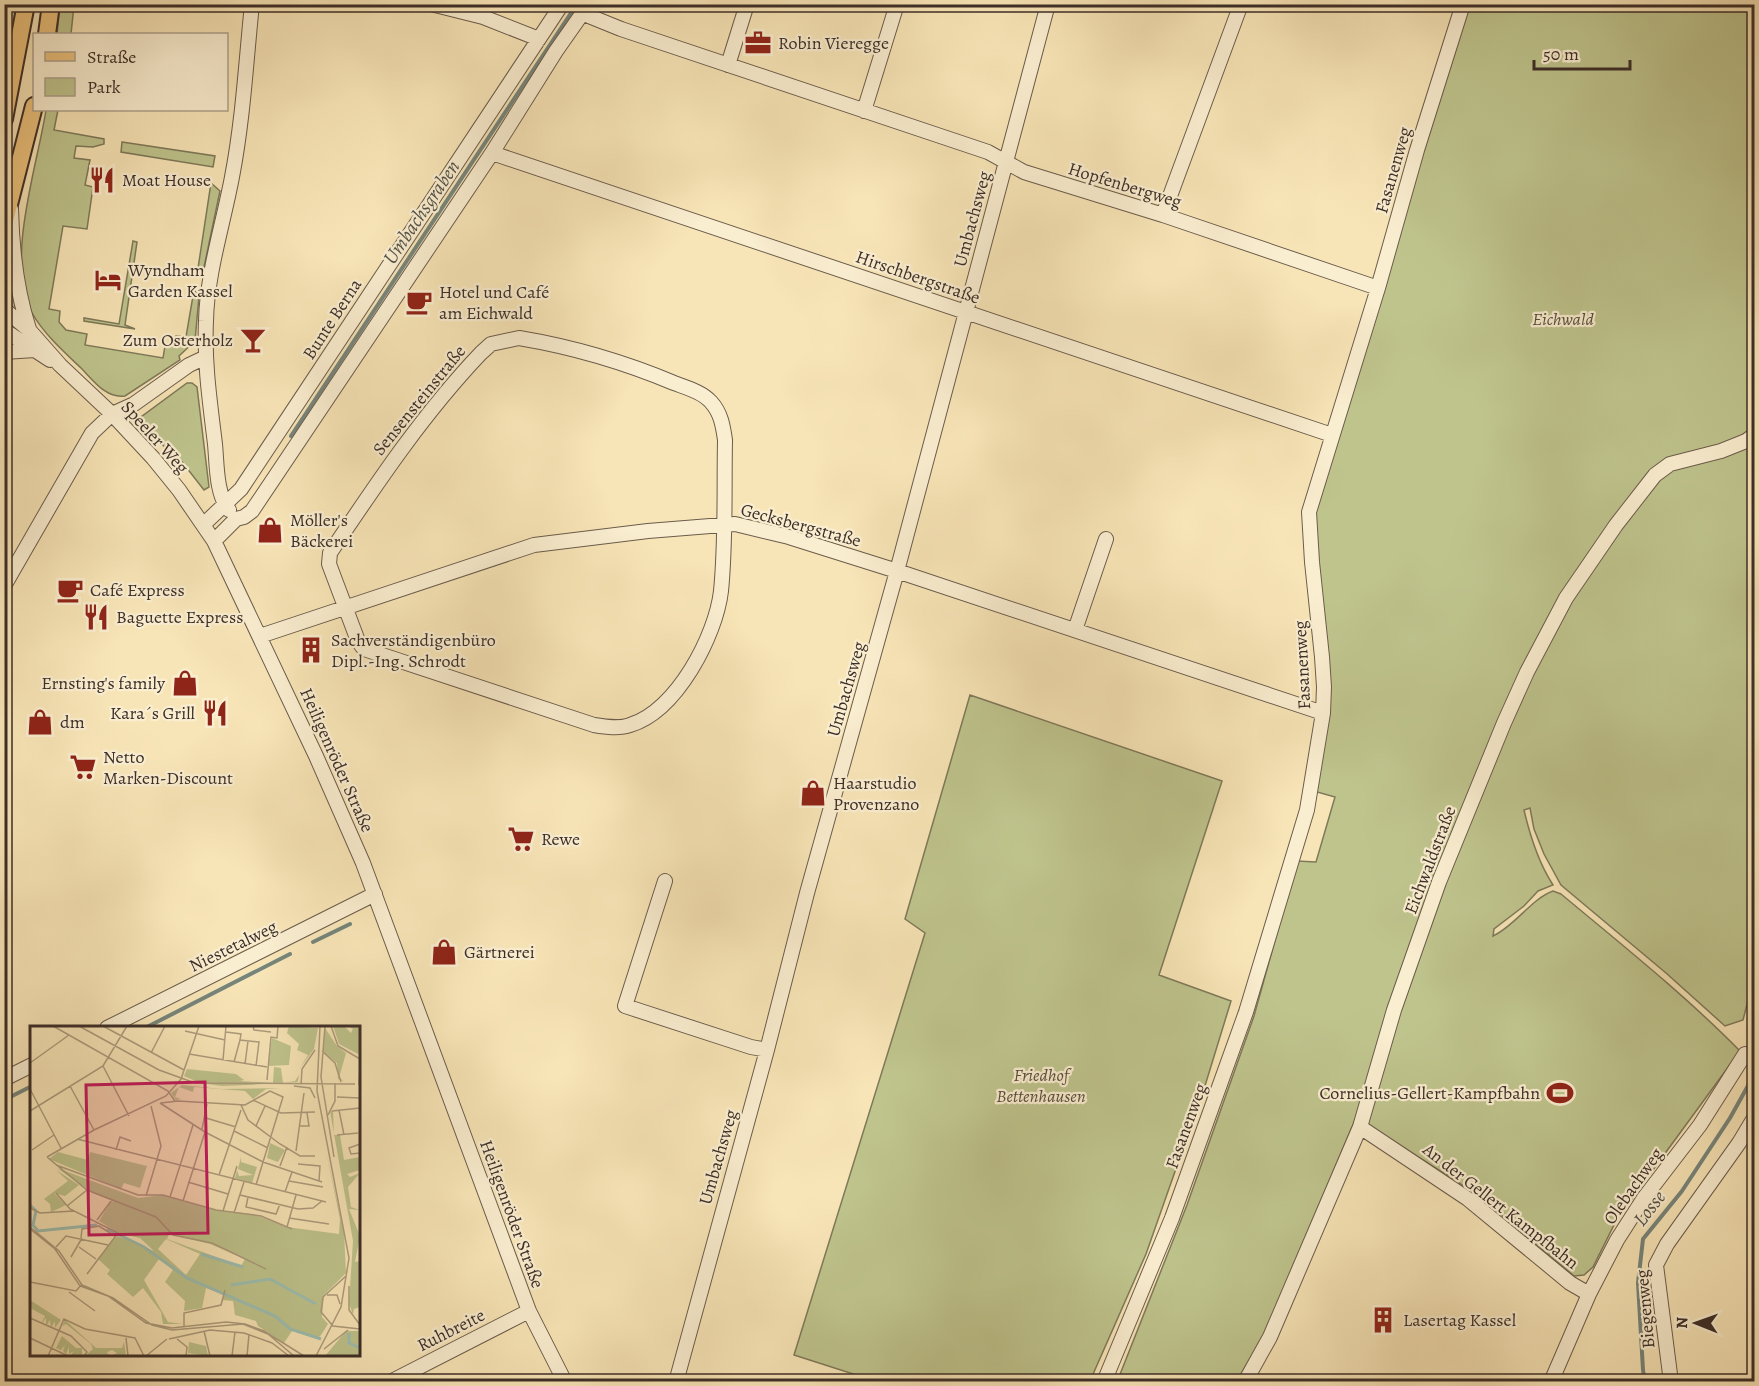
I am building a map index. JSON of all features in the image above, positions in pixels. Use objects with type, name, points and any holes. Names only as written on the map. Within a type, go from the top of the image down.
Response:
[{"type":"main road","points":[[4,119],[26,4]]},
{"type":"main road","points":[[46,33],[51,4]]},
{"type":"main road","points":[[4,224],[33,110]]},
{"type":"street","points":[[236,519],[225,505],[219,481],[206,357],[206,321],[210,284],[232,176],[242,107],[252,4]]},
{"type":"street","points":[[430,4],[483,17],[539,39]]},
{"type":"street","name":"Bunte Berna","points":[[203,525],[241,489],[562,4]]},
{"type":"street","points":[[728,65],[747,4]]},
{"type":"street","points":[[864,111],[897,4]]},
{"type":"street","name":"Umbachsweg","points":[[676,1382],[767,1050],[807,892],[897,571],[1048,4]]},
{"type":"street","points":[[1163,215],[1241,4]]},
{"type":"street","name":"Fasanenweg","points":[[1104,1382],[1172,1218],[1246,1012],[1307,810],[1323,713],[1322,657],[1309,512],[1463,4]]},
{"type":"street","points":[[214,541],[236,519],[252,511],[492,153],[556,51],[587,9]]},
{"type":"street","name":"Hopfenbergweg","points":[[587,9],[621,29],[988,152],[1024,172],[1163,215],[1378,288]]},
{"type":"street","name":"Hirschbergstraße","points":[[492,153],[1332,435]]},
{"type":"street","points":[[11,202],[14,267],[22,309],[30,331]]},
{"type":"street","name":"Speeler Weg","points":[[4,309],[30,331],[60,366],[153,458],[214,541]]},
{"type":"street","name":"Speeler Weg","points":[[4,330],[60,366]]},
{"type":"street","name":"Sensensteinstraße","points":[[519,338],[587,352],[642,369],[697,392],[711,401],[718,413],[725,440],[724,524],[721,592],[712,627],[702,650],[668,700],[641,721],[629,726],[611,728],[594,725],[364,648],[358,641],[328,556],[390,463],[426,414],[458,376],[491,344],[519,338]]},
{"type":"street","points":[[4,352],[34,350]]},
{"type":"street","points":[[4,586],[92,433],[111,414],[134,404],[189,365],[206,357]]},
{"type":"street","name":"Eichwaldstraße","points":[[1245,1382],[1270,1337],[1360,1127],[1394,1010],[1439,882],[1504,723],[1527,672],[1566,598],[1616,525],[1655,475],[1670,464],[1721,451],[1755,435]]},
{"type":"street","name":"Gecksbergstraße","points":[[260,636],[534,545],[648,531],[735,524],[789,537],[897,571],[1323,713]]},
{"type":"street","points":[[1075,630],[1106,539]]},
{"type":"street","name":"Heiligenröder Straße","points":[[214,541],[316,756],[375,894],[529,1311],[565,1382]]},
{"type":"street","points":[[665,881],[625,1006],[767,1050]]},
{"type":"street","name":"Niestetalweg","points":[[111,1026],[375,894]]},
{"type":"street","name":"Olebachweg","points":[[1551,1382],[1589,1294],[1617,1240],[1644,1198],[1750,1058]]},
{"type":"street","points":[[4,1079],[30,1066]]},
{"type":"street","name":"Biegenweg","points":[[1671,1382],[1656,1265],[1666,1244],[1755,1118]]},
{"type":"street","name":"An der Gellert Kampfbahn","points":[[1360,1127],[1468,1199],[1570,1283],[1589,1294]]},
{"type":"street","name":"Ruhbreite","points":[[390,1382],[529,1311]]},
{"type":"green space","points":[[4,5],[17,5],[5,72],[4,72]]},
{"type":"green space","points":[[60,5],[74,5],[71,33],[57,33]]},
{"type":"green space","name":"Eichwald","points":[[1459,5],[1754,5],[1754,977],[1743,1020],[1725,1026],[1561,885],[1544,854],[1534,829],[1530,808],[1524,810],[1529,829],[1539,858],[1553,885],[1538,891],[1524,906],[1494,929],[1493,936],[1509,926],[1545,895],[1553,891],[1561,894],[1675,990],[1740,1051],[1617,1219],[1593,1267],[1584,1275],[1574,1276],[1475,1193],[1368,1125],[1360,1108],[1264,1335],[1237,1381],[1117,1382],[1187,1205],[1254,1016],[1297,861],[1316,862],[1335,797],[1317,792],[1312,751],[1319,699],[1304,512]]},
{"type":"green space","points":[[46,111],[58,111],[54,130],[104,139],[104,144],[93,147],[76,146],[74,158],[90,160],[85,185],[93,187],[87,229],[63,226],[49,309],[60,311],[59,322],[66,330],[87,334],[85,345],[163,358],[165,346],[175,343],[176,336],[186,337],[194,290],[199,296],[195,341],[179,356],[180,360],[125,396],[112,395],[100,388],[54,342],[32,313],[24,291],[22,240],[30,185]]},
{"type":"green space","points":[[122,142],[215,156],[213,167],[121,152]]},
{"type":"green space","points":[[211,183],[220,191],[203,272],[197,275]]},
{"type":"green space","points":[[133,241],[137,242],[125,325],[135,329],[84,321],[84,318],[119,324]]},
{"type":"green space","points":[[7,243],[8,272],[16,310],[5,301],[4,250]]},
{"type":"green space","points":[[187,383],[192,383],[197,387],[209,487],[204,490],[179,458],[160,443],[141,417]]},
{"type":"green space","name":"Friedhof Bettenhausen","points":[[970,695],[1222,781],[1159,975],[1231,1001],[1204,1089],[1146,1254],[1090,1381],[875,1381],[794,1355],[925,933],[905,919]]},
{"type":"waterway","name":"Umbachsgraben","points":[[291,436],[577,4]]},
{"type":"waterway","name":"Umbachsgraben","points":[[313,942],[350,924]]},
{"type":"waterway","name":"Umbachsgraben","points":[[149,1026],[290,954]]},
{"type":"waterway","name":"Losse","points":[[1645,1382],[1638,1283],[1643,1239],[1682,1191],[1730,1118],[1754,1075]]},
{"type":"waterway","name":"Umbachsgraben","points":[[4,1100],[30,1087]]},
{"type":"place","name":"Robin Vieregge","points":[[758,43]]},
{"type":"place","name":"Moat House","points":[[102,180]]},
{"type":"place","name":"Wyndham Garden Kassel","points":[[108,280]]},
{"type":"place","name":"Hotel und Café am Eichwald","points":[[419,302]]},
{"type":"place","name":"Zum Osterholz","points":[[253,340]]},
{"type":"place","name":"Möller's Bäckerei","points":[[270,530]]},
{"type":"place","name":"Café Express","points":[[70,590]]},
{"type":"place","name":"Baguette Express","points":[[96,617]]},
{"type":"place","name":"Sachverständigenbüro Dipl.-Ing. Schrodt","points":[[311,650]]},
{"type":"place","name":"Ernsting's family","points":[[185,683]]},
{"type":"place","name":"Kara´s Grill","points":[[215,713]]},
{"type":"place","name":"dm","points":[[40,722]]},
{"type":"place","name":"Netto Marken-Discount","points":[[83,767]]},
{"type":"place","name":"Haarstudio Provenzano","points":[[813,793]]},
{"type":"place","name":"Rewe","points":[[521,839]]},
{"type":"place","name":"Gärtnerei","points":[[444,952]]},
{"type":"place","name":"Cornelius-Gellert-Kampfbahn","points":[[1560,1093]]},
{"type":"place","name":"Lasertag Kassel","points":[[1383,1320]]}]
